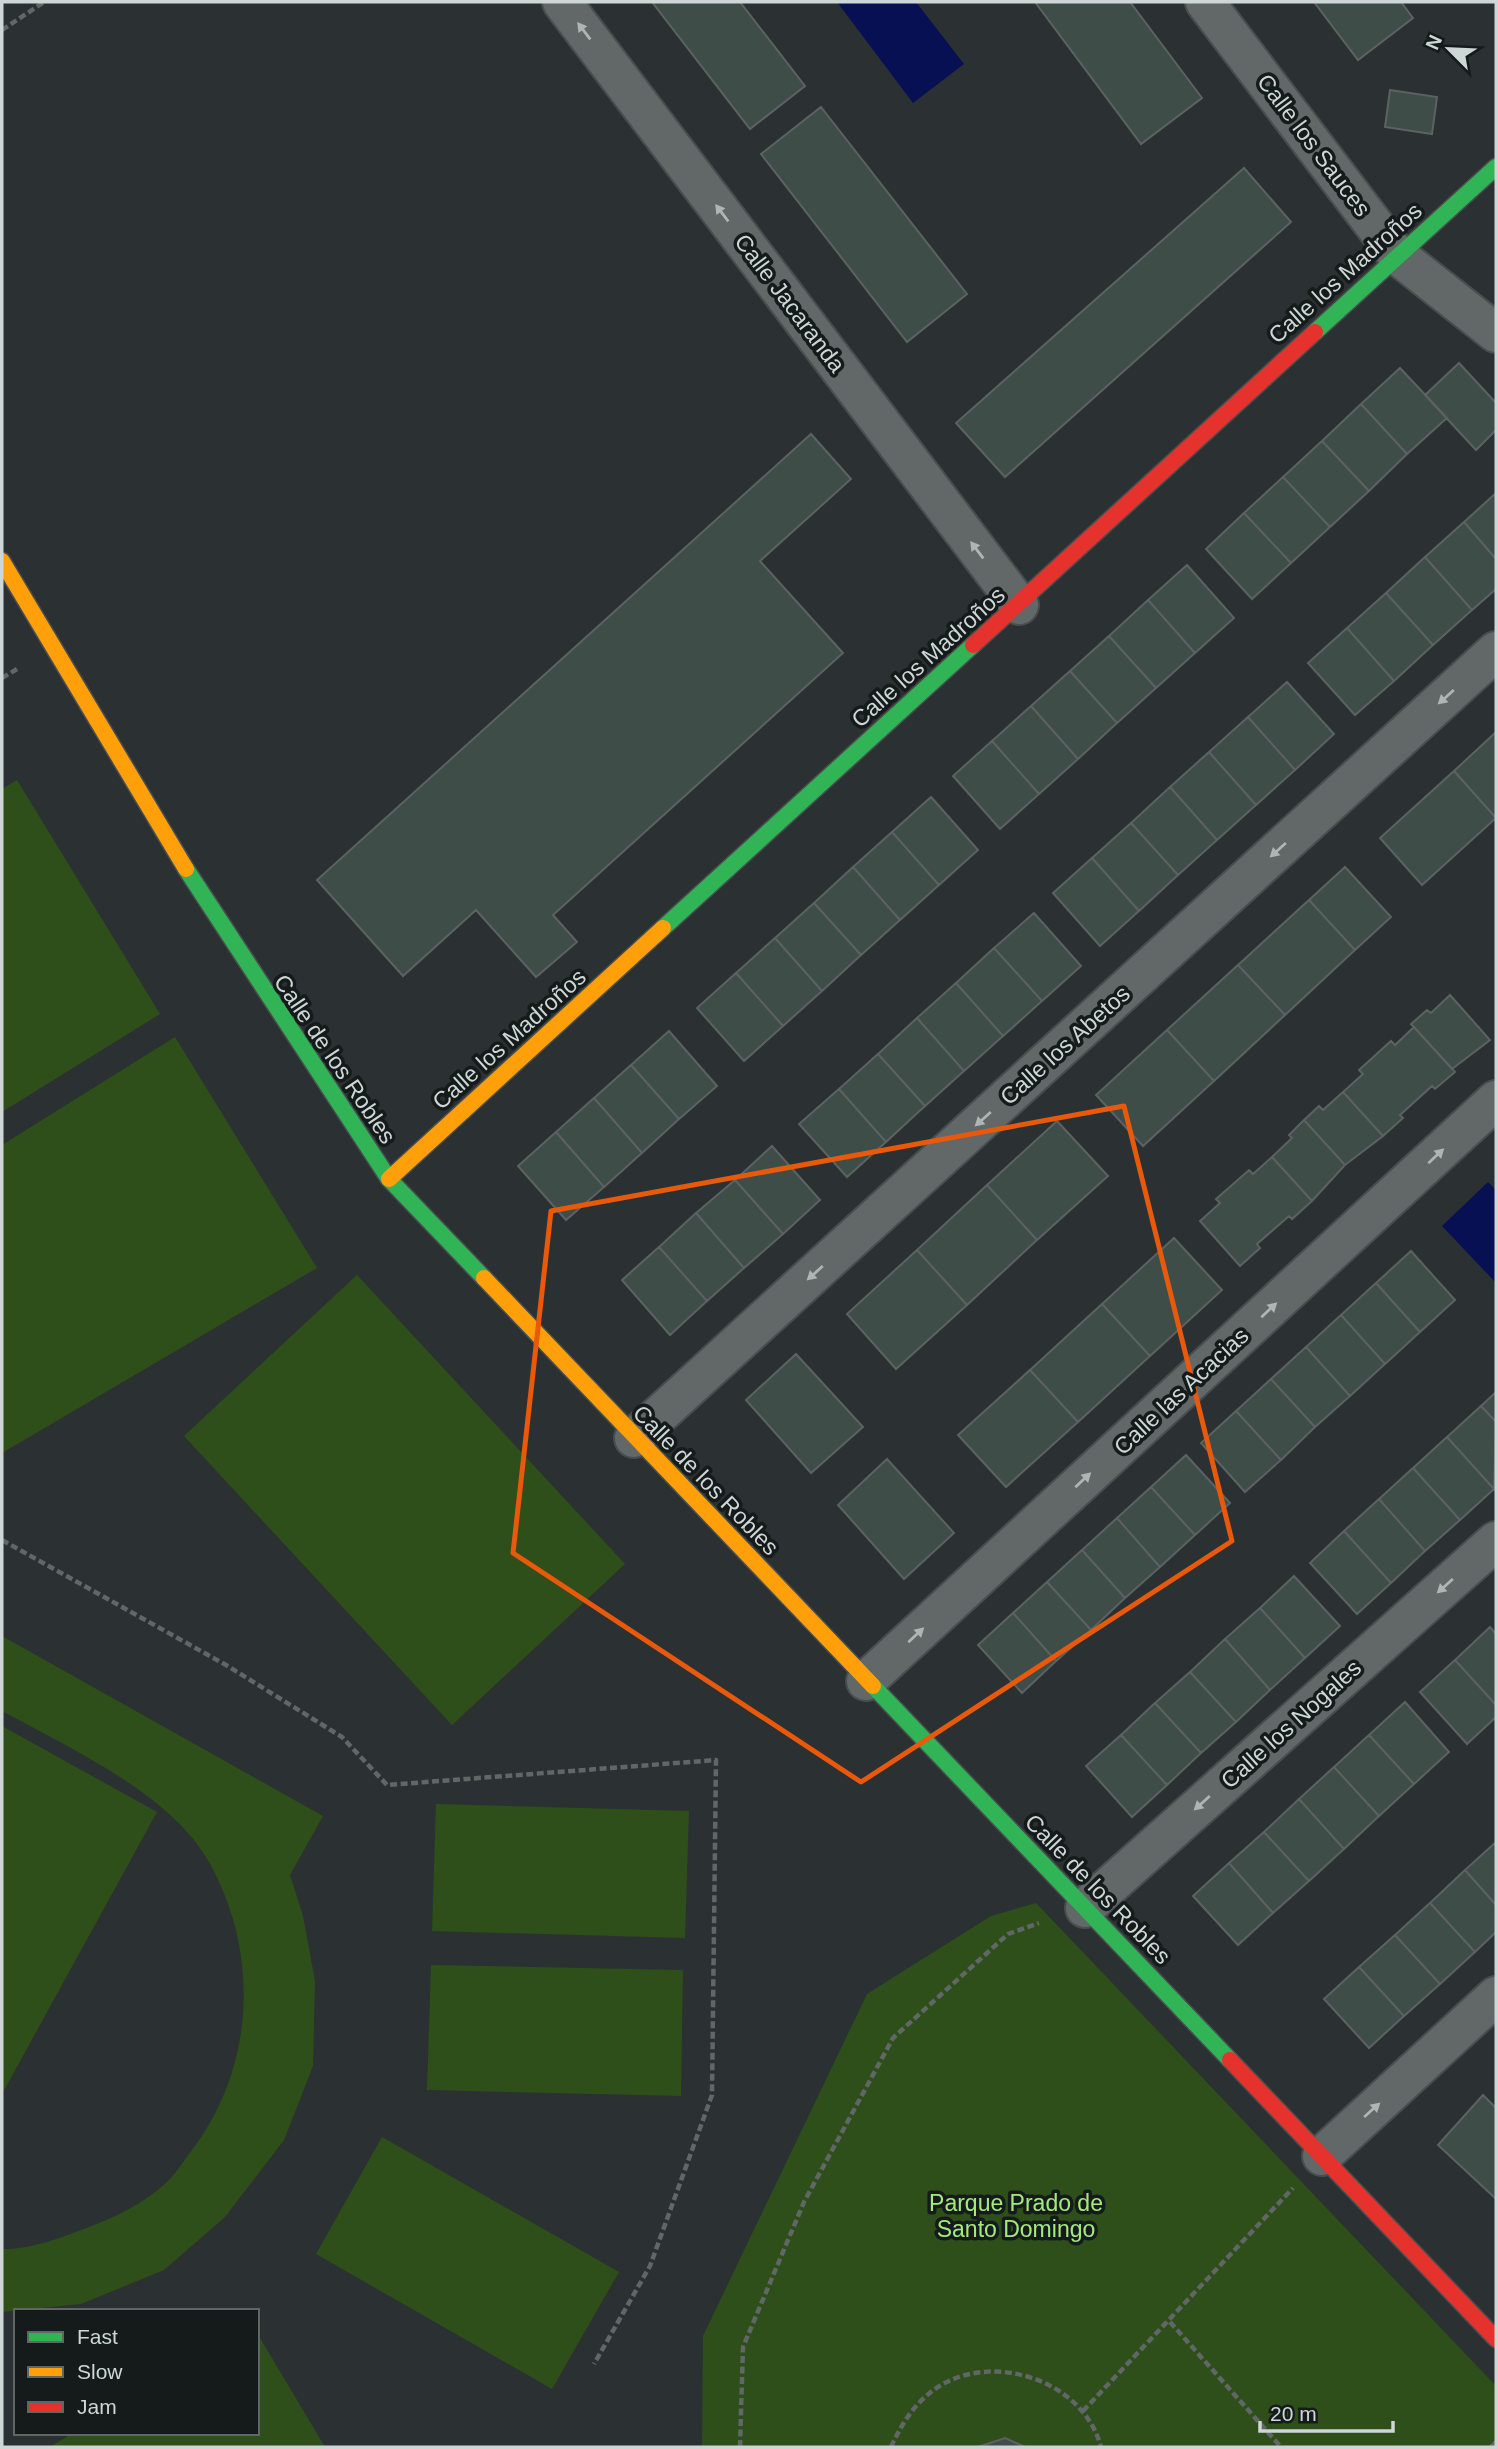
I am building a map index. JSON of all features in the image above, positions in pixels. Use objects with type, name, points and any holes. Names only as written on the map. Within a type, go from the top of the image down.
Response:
[{"type":"street","name":"Calle Jacaranda","points":[[562,2],[1019,605]]},
{"type":"street","name":"Calle los Sauces","points":[[1205,2],[1397,255],[1496,333]]},
{"type":"street","name":"Calle los Madroños","points":[[389,1180],[1496,167]]},
{"type":"street","name":"Calle de los Robles","points":[[2,561],[74,687],[296,1045],[389,1180],[1496,2339]]},
{"type":"street","name":"Calle los Abetos","points":[[634,1438],[1496,651]]},
{"type":"street","name":"Calle las Acacias","points":[[866,1681],[1496,1100]]},
{"type":"street","name":"Calle los Nogales","points":[[1085,1908],[1496,1541]]},
{"type":"street","points":[[1322,2156],[1496,1996]]},
{"type":"path","points":[[2,30],[44,2]]},
{"type":"path","points":[[2,678],[23,664]]},
{"type":"path","points":[[2,1540],[226,1665],[342,1737],[387,1785],[716,1760],[712,2095],[650,2266],[594,2364]]},
{"type":"path","points":[[740,2447],[743,2347],[804,2202],[893,2038],[1008,1934]]},
{"type":"path","points":[[1083,2411],[1170,2322],[1322,2156]]},
{"type":"path","points":[[1170,2322],[1281,2447]]},
{"type":"path","points":[[891,2447],[902,2423],[925,2396],[956,2379],[990,2371],[1024,2374],[1056,2388],[1083,2411],[1101,2447]]},
{"type":"path","points":[[1490,2447],[1496,2442]]},
{"type":"highlighted area","points":[[1124,1106],[1232,1541],[861,1782],[513,1553],[551,1211]]},
{"type":"green space","points":[[17,780],[160,1014],[2,1112],[2,789]]},
{"type":"green space","points":[[175,1037],[317,1268],[2,1453],[2,1145]]},
{"type":"green space","points":[[357,1275],[625,1564],[452,1725],[184,1436]]},
{"type":"green space","points":[[2,1636],[323,1816],[290,1875],[303,1916],[315,1981],[313,2066],[284,2140],[225,2217],[164,2270],[81,2304],[2,2312],[2,2249],[46,2242],[129,2209],[166,2183],[189,2154],[211,2121],[227,2086],[238,2049],[243,2011],[243,1973],[237,1935],[226,1898],[209,1862],[192,1837],[170,1814],[116,1774],[2,1711]]},
{"type":"green space","points":[[2,1726],[157,1812],[2,2094]]},
{"type":"green space","points":[[436,1804],[689,1811],[685,1938],[432,1931]]},
{"type":"green space","name":"Parque Prado de Santo Domingo","points":[[1036,1903],[1496,2386],[1496,2447],[702,2447],[703,2336],[867,1994],[991,1916]]},
{"type":"green space","points":[[431,1965],[683,1970],[681,2096],[427,2090]]},
{"type":"green space","points":[[382,2137],[619,2272],[552,2389],[316,2254]]},
{"type":"green space","points":[[259,2336],[325,2447],[50,2447],[70,2435],[259,2435]]},
{"type":"shaded area","points":[[837,2],[916,2],[964,64],[913,103]]},
{"type":"shaded area","points":[[1488,1182],[1496,1190],[1496,1283],[1442,1226]]},
{"type":"building","points":[[652,2],[740,2],[805,86],[750,129]]},
{"type":"building","points":[[1035,2],[1130,2],[1202,98],[1141,144]]},
{"type":"building","points":[[1314,2],[1401,2],[1413,18],[1358,60]]},
{"type":"building","points":[[1390,90],[1437,97],[1432,134],[1385,127]]},
{"type":"building","points":[[821,107],[967,294],[907,342],[761,154]]},
{"type":"building","points":[[1244,168],[1291,222],[1005,477],[956,423]]},
{"type":"building","points":[[1459,363],[1496,403],[1496,430],[1476,450],[1425,395]]},
{"type":"building","points":[[1400,368],[1447,418],[1407,454],[1361,404]]},
{"type":"building","points":[[1361,404],[1407,454],[1369,491],[1322,441]]},
{"type":"building","points":[[811,434],[851,479],[760,561],[843,653],[553,915],[577,942],[536,977],[476,910],[403,976],[317,880]]},
{"type":"building","points":[[1322,441],[1369,491],[1330,527],[1283,477]]},
{"type":"building","points":[[1283,477],[1330,527],[1291,563],[1244,513]]},
{"type":"building","points":[[1496,493],[1496,559],[1464,522]]},
{"type":"building","points":[[1244,513],[1291,563],[1252,599],[1206,549]]},
{"type":"building","points":[[1464,522],[1496,559],[1496,589],[1472,610],[1425,557]]},
{"type":"building","points":[[1425,557],[1472,610],[1433,645],[1386,593]]},
{"type":"building","points":[[1187,565],[1234,618],[1195,653],[1148,600]]},
{"type":"building","points":[[1386,593],[1433,645],[1394,681],[1347,628]]},
{"type":"building","points":[[1148,600],[1195,653],[1156,688],[1109,636]]},
{"type":"building","points":[[1347,628],[1394,681],[1355,715],[1308,663]]},
{"type":"building","points":[[1109,636],[1156,688],[1117,723],[1070,671]]},
{"type":"building","points":[[1070,671],[1117,723],[1078,759],[1031,706]]},
{"type":"building","points":[[1287,682],[1334,734],[1295,770],[1248,717]]},
{"type":"building","points":[[1031,706],[1078,759],[1039,794],[992,741]]},
{"type":"building","points":[[1248,717],[1295,770],[1256,805],[1209,752]]},
{"type":"building","points":[[1496,732],[1496,818],[1454,771]]},
{"type":"building","points":[[992,741],[1039,794],[1000,829],[953,776]]},
{"type":"building","points":[[1209,752],[1256,805],[1217,840],[1170,787]]},
{"type":"building","points":[[1454,771],[1496,818],[1422,885],[1380,838]]},
{"type":"building","points":[[1170,787],[1217,840],[1178,875],[1131,823]]},
{"type":"building","points":[[931,797],[978,850],[939,885],[892,832]]},
{"type":"building","points":[[1131,823],[1178,875],[1139,911],[1092,858]]},
{"type":"building","points":[[892,832],[939,885],[900,920],[853,867]]},
{"type":"building","points":[[1092,858],[1139,911],[1100,946],[1053,893]]},
{"type":"building","points":[[853,867],[900,920],[861,955],[814,903]]},
{"type":"building","points":[[1345,867],[1391,917],[1355,950],[1309,900]]},
{"type":"building","points":[[1309,900],[1355,950],[1285,1015],[1238,965]]},
{"type":"building","points":[[814,903],[861,955],[822,991],[775,938]]},
{"type":"building","points":[[1034,913],[1081,966],[1042,1001],[994,948]]},
{"type":"building","points":[[775,938],[822,991],[783,1026],[736,973]]},
{"type":"building","points":[[994,948],[1042,1001],[1003,1036],[956,983]]},
{"type":"building","points":[[1238,965],[1285,1015],[1214,1081],[1167,1030]]},
{"type":"building","points":[[736,973],[783,1026],[744,1061],[697,1008]]},
{"type":"building","points":[[956,983],[1003,1036],[964,1071],[917,1018]]},
{"type":"building","points":[[1450,995],[1490,1040],[1452,1069],[1411,1024],[1427,1010],[1431,1013]]},
{"type":"building","points":[[917,1018],[964,1071],[925,1106],[878,1054]]},
{"type":"building","points":[[1414,1027],[1455,1072],[1435,1089],[1432,1086],[1400,1115],[1403,1118],[1383,1136],[1343,1092],[1363,1074],[1359,1070],[1391,1041],[1395,1045]]},
{"type":"building","points":[[1167,1030],[1214,1081],[1143,1146],[1096,1095]]},
{"type":"building","points":[[669,1031],[717,1086],[679,1119],[631,1065]]},
{"type":"building","points":[[878,1054],[925,1106],[886,1142],[839,1089]]},
{"type":"building","points":[[631,1065],[679,1119],[642,1153],[594,1098]]},
{"type":"building","points":[[839,1089],[886,1142],[847,1177],[799,1124]]},
{"type":"building","points":[[1343,1092],[1383,1136],[1345,1165],[1304,1120],[1319,1106],[1323,1110]]},
{"type":"building","points":[[594,1098],[642,1153],[604,1187],[556,1132]]},
{"type":"building","points":[[1304,1120],[1345,1165],[1312,1201],[1272,1157],[1292,1138],[1289,1135]]},
{"type":"building","points":[[1057,1121],[1108,1176],[1037,1240],[987,1185]]},
{"type":"building","points":[[556,1132],[604,1187],[566,1220],[518,1166]]},
{"type":"building","points":[[772,1146],[820,1200],[783,1234],[735,1180]]},
{"type":"building","points":[[1272,1157],[1312,1201],[1292,1219],[1289,1216],[1257,1244],[1260,1248],[1240,1266],[1200,1221],[1220,1203],[1216,1199],[1249,1170],[1253,1174]]},
{"type":"building","points":[[735,1180],[783,1234],[744,1268],[696,1213]]},
{"type":"building","points":[[987,1185],[1037,1240],[967,1305],[917,1250]]},
{"type":"building","points":[[696,1213],[744,1268],[707,1301],[659,1247]]},
{"type":"building","points":[[1174,1238],[1222,1290],[1150,1356],[1102,1304]]},
{"type":"building","points":[[659,1247],[707,1301],[670,1335],[622,1280]]},
{"type":"building","points":[[917,1250],[967,1305],[896,1369],[847,1314]]},
{"type":"building","points":[[1411,1251],[1455,1300],[1420,1332],[1376,1283]]},
{"type":"building","points":[[1376,1283],[1420,1332],[1385,1364],[1341,1315]]},
{"type":"building","points":[[1102,1304],[1150,1356],[1078,1422],[1030,1370]]},
{"type":"building","points":[[1341,1315],[1385,1364],[1350,1396],[1306,1347]]},
{"type":"building","points":[[1306,1347],[1350,1396],[1315,1427],[1271,1379]]},
{"type":"building","points":[[796,1354],[863,1427],[811,1473],[746,1400]]},
{"type":"building","points":[[1030,1370],[1078,1422],[1006,1487],[958,1435]]},
{"type":"building","points":[[1271,1379],[1315,1427],[1281,1460],[1236,1411]]},
{"type":"building","points":[[1496,1392],[1496,1422],[1481,1406]]},
{"type":"building","points":[[1481,1406],[1496,1422],[1494,1489],[1447,1437]]},
{"type":"building","points":[[1236,1411],[1281,1460],[1245,1492],[1201,1443]]},
{"type":"building","points":[[1447,1437],[1494,1489],[1460,1520],[1413,1468]]},
{"type":"building","points":[[1186,1455],[1230,1503],[1195,1535],[1151,1487]]},
{"type":"building","points":[[887,1459],[954,1533],[904,1579],[838,1505]]},
{"type":"building","points":[[1413,1468],[1460,1520],[1425,1551],[1379,1499]]},
{"type":"building","points":[[1151,1487],[1195,1535],[1160,1567],[1117,1518]]},
{"type":"building","points":[[1379,1499],[1425,1551],[1391,1583],[1344,1531]]},
{"type":"building","points":[[1117,1518],[1160,1567],[1125,1598],[1082,1550]]},
{"type":"building","points":[[1344,1531],[1391,1583],[1357,1614],[1310,1563]]},
{"type":"building","points":[[1082,1550],[1125,1598],[1091,1630],[1047,1582]]},
{"type":"building","points":[[1294,1576],[1340,1626],[1305,1658],[1260,1608]]},
{"type":"building","points":[[1047,1582],[1091,1630],[1056,1661],[1013,1613]]},
{"type":"building","points":[[1260,1608],[1305,1658],[1270,1690],[1225,1639]]},
{"type":"building","points":[[1013,1613],[1056,1661],[1022,1693],[978,1645]]},
{"type":"building","points":[[1490,1627],[1496,1634],[1496,1705],[1455,1660]]},
{"type":"building","points":[[1225,1639],[1270,1690],[1236,1722],[1190,1672]]},
{"type":"building","points":[[1455,1660],[1496,1705],[1496,1717],[1467,1744],[1420,1692]]},
{"type":"building","points":[[1190,1672],[1236,1722],[1201,1753],[1155,1703]]},
{"type":"building","points":[[1405,1702],[1449,1752],[1414,1784],[1369,1735]]},
{"type":"building","points":[[1155,1703],[1201,1753],[1167,1785],[1121,1735]]},
{"type":"building","points":[[1121,1735],[1167,1785],[1132,1817],[1086,1766]]},
{"type":"building","points":[[1369,1735],[1414,1784],[1379,1816],[1334,1767]]},
{"type":"building","points":[[1334,1767],[1379,1816],[1344,1849],[1299,1799]]},
{"type":"building","points":[[1299,1799],[1344,1849],[1309,1881],[1264,1832]]},
{"type":"building","points":[[1264,1832],[1309,1881],[1273,1913],[1229,1863]]},
{"type":"building","points":[[1496,1842],[1496,1905],[1465,1870]]},
{"type":"building","points":[[1229,1863],[1273,1913],[1238,1945],[1193,1896]]},
{"type":"building","points":[[1465,1870],[1496,1905],[1496,1932],[1475,1952],[1430,1903]]},
{"type":"building","points":[[1430,1903],[1475,1952],[1440,1984],[1395,1935]]},
{"type":"building","points":[[1395,1935],[1440,1984],[1404,2016],[1359,1967]]},
{"type":"building","points":[[1359,1967],[1404,2016],[1369,2048],[1324,1999]]},
{"type":"building","points":[[1483,2095],[1496,2108],[1496,2199],[1438,2145]]},
{"type":"building","points":[[1005,2438],[1025,2447],[978,2447]]},
{"type":"traffic: fast","points":[[1315,332],[1496,167]]},
{"type":"traffic: fast","points":[[663,928],[973,645]]},
{"type":"traffic: fast","points":[[186,869],[389,1179],[484,1278]]},
{"type":"traffic: fast","points":[[873,1686],[1230,2060]]},
{"type":"traffic: slow","points":[[2,561],[186,869]]},
{"type":"traffic: slow","points":[[389,1179],[663,928]]},
{"type":"traffic: slow","points":[[484,1278],[873,1686]]},
{"type":"traffic: jam","points":[[973,645],[1315,332]]},
{"type":"traffic: jam","points":[[1230,2060],[1496,2339]]}]
